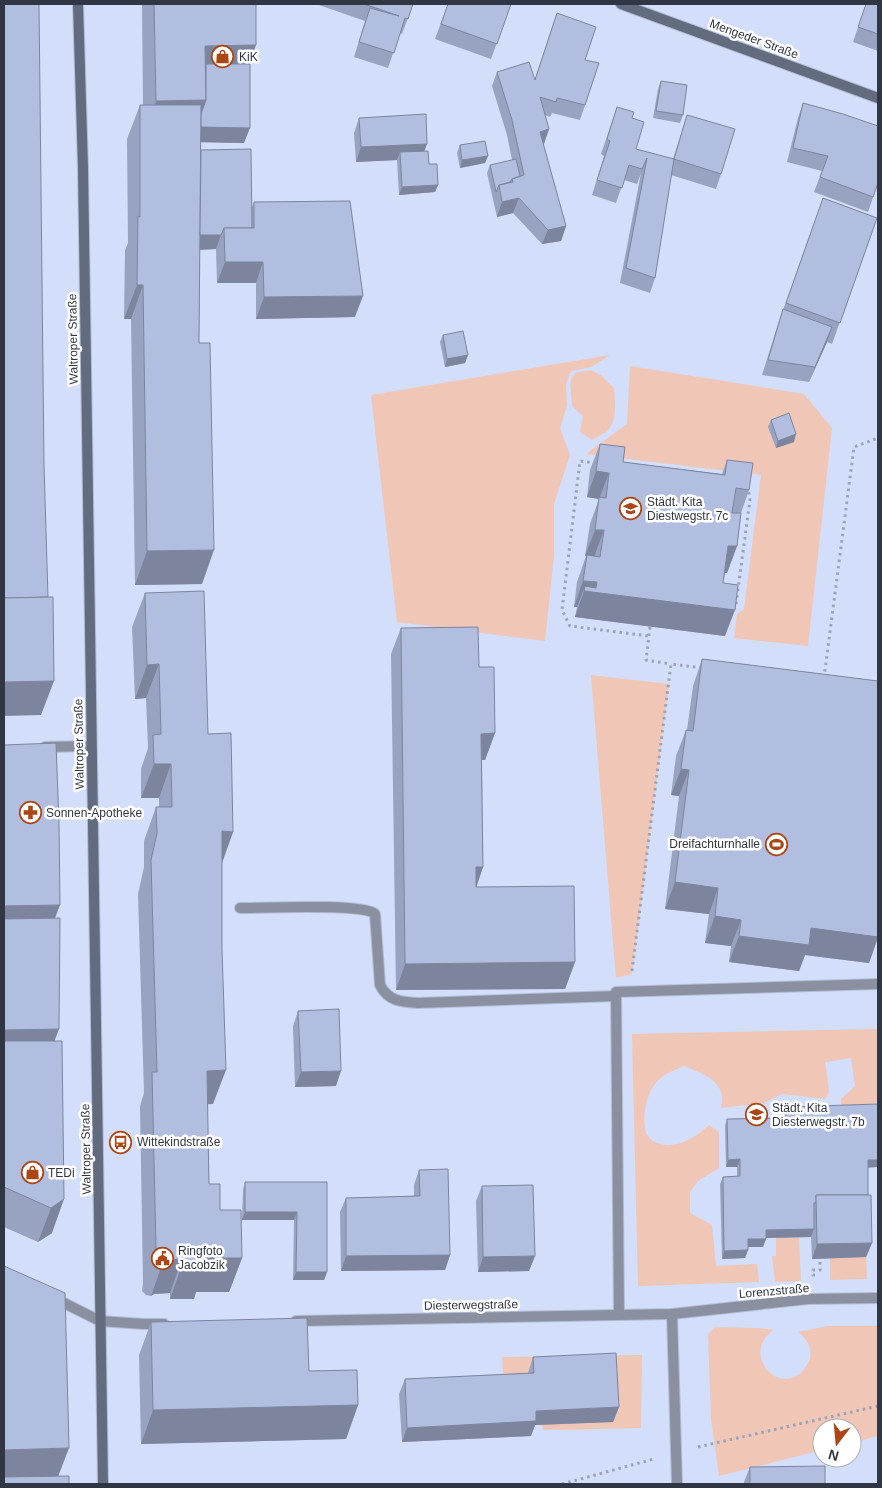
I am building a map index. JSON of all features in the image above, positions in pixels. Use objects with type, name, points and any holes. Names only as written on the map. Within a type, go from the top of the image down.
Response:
[{"type":"main road","name":"Waltroper Straße","points":[[78,4],[83,168],[103,1484]]},
{"type":"main road","name":"Mengeder Straße","points":[[621,4],[878,98]]},
{"type":"street","points":[[33,747],[91,746]]},
{"type":"street","points":[[240,908],[351,908],[372,911],[375,914],[380,985],[385,994],[398,1002],[418,1003],[616,996]]},
{"type":"street","points":[[620,1314],[616,992],[878,984]]},
{"type":"street","points":[[42,1292],[100,1321],[174,1324]]},
{"type":"street","name":"Lorenzstraße","points":[[672,1314],[808,1299],[878,1298]]},
{"type":"street","points":[[672,1314],[677,1484]]},
{"type":"street","name":"Diesterwegstraße","points":[[282,1322],[672,1314]]},
{"type":"path","points":[[823,681],[854,447],[878,438]]},
{"type":"path","points":[[600,463],[580,461],[562,610],[570,626],[649,636]]},
{"type":"path","points":[[736,604],[750,500],[746,481]]},
{"type":"path","points":[[650,627],[646,660],[709,668]]},
{"type":"path","points":[[630,991],[671,664]]},
{"type":"path","points":[[562,1484],[677,1452],[878,1406]]},
{"type":"shaded area","points":[[610,355],[591,367],[571,371],[566,384],[567,406],[560,428],[570,455],[554,504],[554,556],[545,641],[397,622],[371,395]]},
{"type":"shaded area","points":[[630,366],[804,394],[832,428],[808,646],[734,638],[737,614],[744,609],[761,475],[586,454],[627,424]]},
{"type":"shaded area","points":[[591,370],[601,375],[614,388],[615,405],[614,417],[610,428],[592,440],[580,432],[583,416],[572,406],[570,382],[575,373]]},
{"type":"shaded area","points":[[591,675],[669,684],[632,974],[616,978]]},
{"type":"shaded area","points":[[878,1029],[878,1101],[869,1107],[841,1108],[841,1099],[855,1086],[851,1058],[825,1062],[829,1090],[826,1099],[782,1094],[764,1103],[721,1108],[722,1099],[718,1085],[713,1080],[692,1069],[684,1066],[657,1081],[649,1094],[645,1110],[646,1133],[655,1142],[671,1145],[685,1142],[709,1125],[719,1132],[719,1168],[698,1181],[690,1192],[690,1213],[712,1225],[716,1266],[757,1264],[759,1282],[638,1286],[632,1034]]},
{"type":"shaded area","points":[[776,1237],[799,1237],[801,1281],[775,1282],[772,1256],[776,1256]]},
{"type":"shaded area","points":[[866,1257],[867,1279],[830,1280],[830,1258]]},
{"type":"shaded area","points":[[828,1326],[878,1326],[878,1436],[862,1440],[862,1418],[812,1418],[812,1453],[719,1476],[711,1419],[708,1334],[715,1327],[774,1330],[765,1339],[761,1349],[761,1359],[773,1375],[782,1379],[792,1378],[802,1372],[810,1359],[808,1344],[798,1332]]},
{"type":"shaded area","points":[[642,1355],[641,1428],[543,1430],[528,1372],[529,1388],[504,1389],[502,1357]]},
{"type":"building","points":[[4,4],[39,4],[44,465],[48,597],[4,598]]},
{"type":"building","points":[[154,4],[256,4],[256,45],[205,46],[206,100],[156,101]]},
{"type":"building","points":[[364,4],[413,4],[408,19],[405,18],[394,53],[359,42],[370,8],[399,16]]},
{"type":"building","points":[[448,4],[511,4],[497,44],[441,24]]},
{"type":"building","points":[[866,4],[878,4],[878,34],[858,27]]},
{"type":"building","points":[[557,13],[596,27],[585,60],[599,63],[585,105],[557,98],[556,102],[540,97],[549,129],[540,132],[566,226],[548,230],[519,198],[502,202],[499,185],[513,182],[512,179],[524,175],[512,120],[497,72],[529,62],[535,80]]},
{"type":"building","points":[[206,64],[250,64],[250,128],[201,127],[201,114],[206,100]]},
{"type":"building","points":[[661,81],[687,85],[683,115],[656,111]]},
{"type":"building","points":[[803,103],[878,126],[878,183],[873,197],[820,177],[828,156],[793,148]]},
{"type":"building","points":[[140,105],[201,105],[199,343],[210,343],[214,550],[147,551],[143,285],[137,285],[138,216],[140,217]]},
{"type":"building","points":[[617,107],[634,112],[632,118],[644,122],[636,149],[674,159],[655,278],[626,268],[647,158],[642,169],[629,165],[622,188],[597,180],[610,141],[607,139]]},
{"type":"building","points":[[426,114],[427,144],[361,147],[359,118]]},
{"type":"building","points":[[687,115],[735,129],[721,174],[674,159]]},
{"type":"building","points":[[485,141],[488,156],[462,160],[460,145]]},
{"type":"building","points":[[251,149],[252,228],[224,228],[221,235],[200,235],[201,150]]},
{"type":"building","points":[[428,151],[429,164],[437,164],[438,185],[402,187],[400,152]]},
{"type":"building","points":[[516,159],[520,176],[512,179],[510,182],[499,185],[496,192],[490,165]]},
{"type":"building","points":[[823,198],[877,218],[840,323],[786,303]]},
{"type":"building","points":[[350,201],[363,296],[264,297],[263,262],[225,262],[224,228],[254,228],[254,202]]},
{"type":"building","points":[[783,309],[832,327],[815,367],[768,360]]},
{"type":"building","points":[[463,331],[468,355],[447,359],[443,335]]},
{"type":"building","points":[[789,413],[796,434],[778,441],[771,420]]},
{"type":"building","points":[[600,444],[625,447],[623,462],[725,475],[727,460],[753,463],[749,490],[736,488],[732,513],[741,513],[737,546],[728,546],[723,583],[738,585],[735,610],[584,591],[585,586],[596,588],[597,582],[583,581],[587,555],[600,557],[604,530],[595,530],[599,497],[606,498],[609,473],[596,471]]},
{"type":"building","points":[[204,591],[208,734],[231,733],[233,832],[222,831],[222,949],[226,1070],[207,1071],[209,1184],[220,1184],[220,1210],[241,1210],[242,1258],[206,1258],[206,1265],[182,1265],[182,1259],[163,1262],[158,1261],[154,1257],[156,1249],[152,1072],[157,1072],[151,860],[157,833],[156,807],[172,807],[171,764],[154,764],[153,735],[161,734],[159,664],[147,665],[145,593]]},
{"type":"building","points":[[53,597],[54,681],[4,682],[4,598]]},
{"type":"building","points":[[478,627],[479,667],[494,667],[495,733],[481,734],[483,867],[476,867],[476,887],[574,886],[575,962],[405,964],[401,628]]},
{"type":"building","name":"Dreifachturnhalle","points":[[702,659],[878,681],[878,937],[811,928],[809,945],[739,936],[741,920],[715,916],[718,888],[675,882],[689,770],[681,769],[686,730],[693,731]]},
{"type":"building","points":[[56,743],[60,905],[4,906],[4,745]]},
{"type":"building","points":[[60,918],[59,1029],[4,1030],[4,919]]},
{"type":"building","points":[[339,1009],[341,1071],[301,1072],[298,1011]]},
{"type":"building","points":[[4,1041],[62,1041],[64,1199],[51,1208],[4,1187]]},
{"type":"building","points":[[878,1104],[878,1160],[868,1160],[868,1195],[816,1195],[816,1203],[814,1203],[814,1229],[766,1230],[766,1239],[748,1239],[748,1250],[724,1251],[723,1177],[740,1176],[740,1159],[728,1160],[727,1119],[786,1118],[786,1107]]},
{"type":"building","points":[[448,1169],[450,1255],[346,1256],[346,1198],[420,1196],[419,1170]]},
{"type":"building","points":[[245,1182],[327,1182],[327,1272],[296,1272],[297,1212],[245,1212]]},
{"type":"building","points":[[533,1185],[535,1256],[483,1257],[482,1186]]},
{"type":"building","points":[[816,1195],[871,1195],[872,1243],[817,1244]]},
{"type":"building","points":[[4,1266],[65,1293],[69,1448],[4,1450]]},
{"type":"building","points":[[307,1318],[309,1371],[357,1370],[358,1405],[153,1410],[151,1322]]},
{"type":"building","points":[[616,1353],[619,1407],[536,1411],[536,1421],[407,1428],[405,1379],[534,1373],[533,1357]]},
{"type":"building","points":[[812,1466],[812,1468],[825,1468],[825,1484],[750,1484],[750,1467]]},
{"type":"building","points":[[69,1476],[69,1484],[4,1484],[4,1477]]},
{"type":"place","name":"KiK","points":[[223,57]]},
{"type":"place","name":"Städt. Kita Diestwegstr. 7c","points":[[631,509]]},
{"type":"place","name":"Sonnen-Apotheke","points":[[30,813]]},
{"type":"place","name":"Dreifachturnhalle","points":[[776,844]]},
{"type":"place","name":"Städt. Kita Diesterwegstr. 7b","points":[[756,1115]]},
{"type":"place","name":"Wittekindstraße","points":[[121,1142]]},
{"type":"place","name":"TEDi","points":[[32,1173]]},
{"type":"place","name":"Ringfoto Jacobzik","points":[[162,1258]]}]
